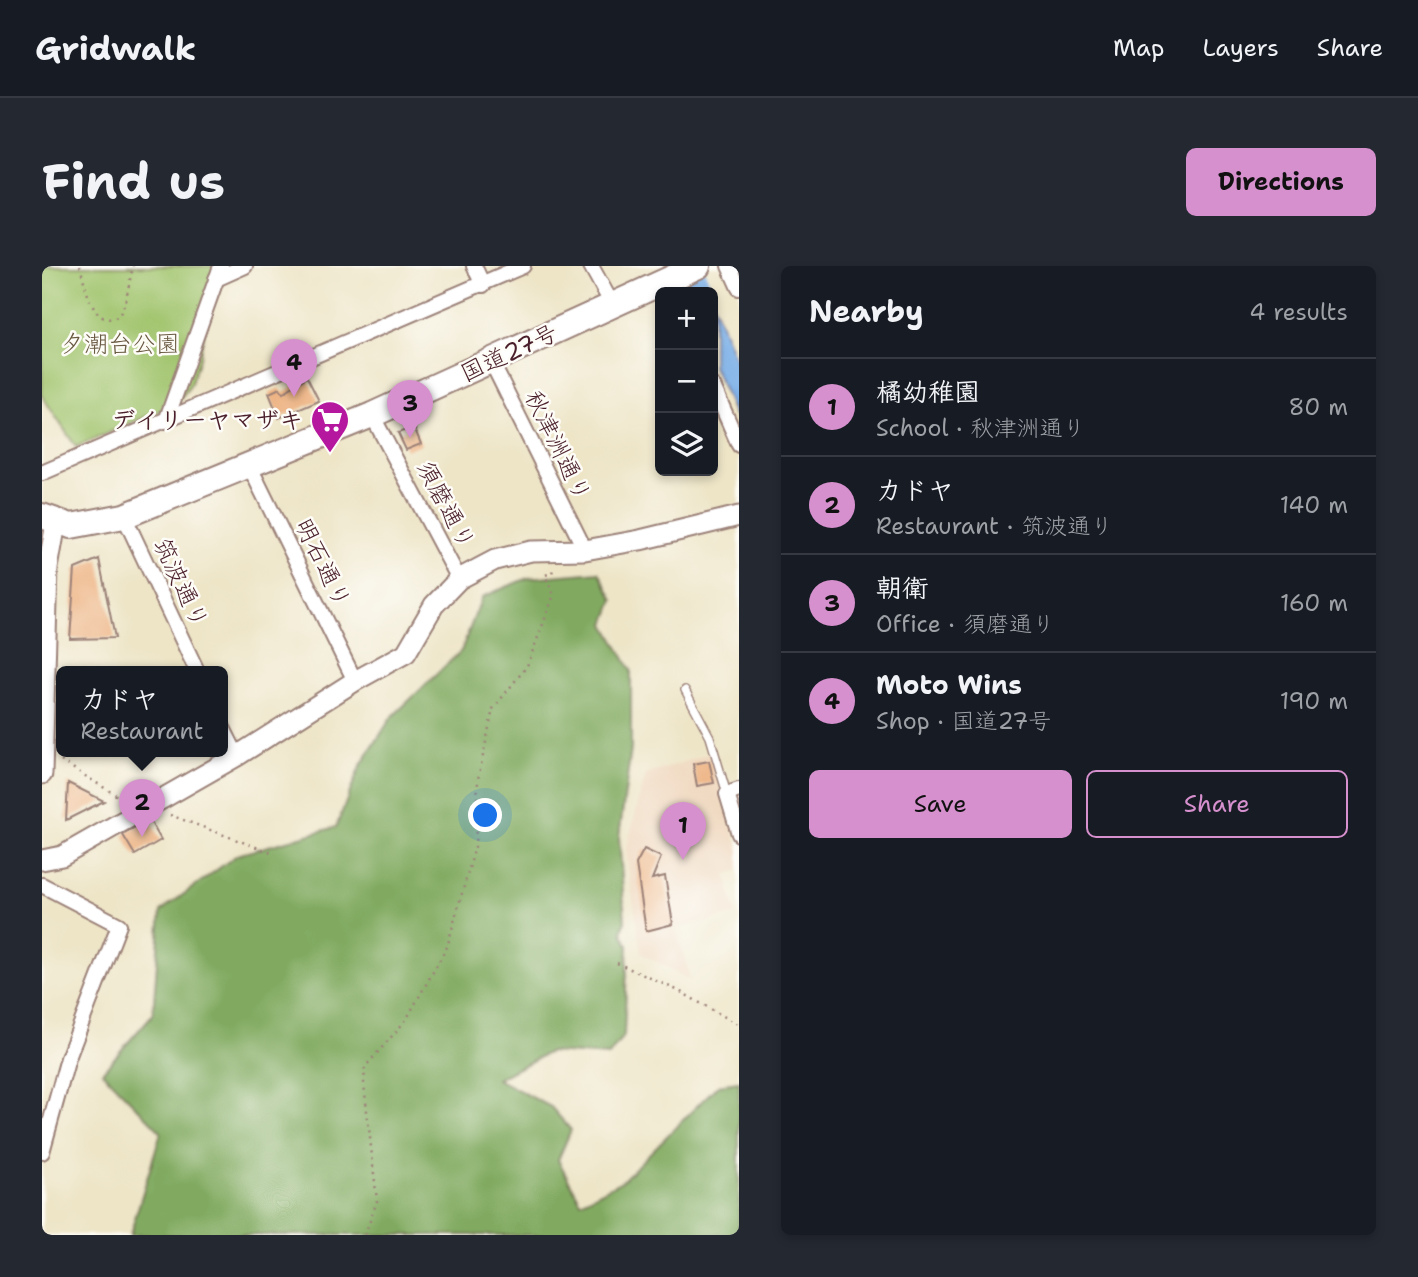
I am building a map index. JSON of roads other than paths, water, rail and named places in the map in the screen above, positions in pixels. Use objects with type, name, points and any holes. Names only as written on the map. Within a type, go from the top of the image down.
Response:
[{"type":"highway","name":"国道27号","points":[[49,519],[71,526],[124,516],[492,363],[612,304],[670,282],[698,266]]},
{"type":"street","points":[[166,421],[218,272],[245,266]]},
{"type":"street","points":[[474,266],[483,285]]},
{"type":"street","points":[[42,473],[523,266]]},
{"type":"street","points":[[591,266],[612,304]]},
{"type":"street","points":[[729,266],[739,288]]},
{"type":"street","name":"秋津洲通り","points":[[492,363],[584,550]]},
{"type":"street","points":[[718,397],[739,445]]},
{"type":"street","name":"須磨通り","points":[[372,415],[459,579]]},
{"type":"street","name":"明石通り","points":[[249,465],[355,681]]},
{"type":"street","name":"筑波通り","points":[[124,516],[195,666]]},
{"type":"street","points":[[42,860],[62,856],[237,756],[355,681],[406,653],[435,605],[459,579],[507,557],[531,551],[584,550],[739,516]]},
{"type":"street","points":[[42,774],[49,519]]},
{"type":"street","points":[[228,738],[237,756]]},
{"type":"street","points":[[733,792],[739,834]]},
{"type":"street","points":[[42,885],[119,925],[68,1058],[42,1152]]},
{"type":"lane","points":[[685,690],[710,737],[733,792]]},
{"type":"water","points":[[718,317],[739,370],[739,427],[718,378]]},
{"type":"waterway","points":[[687,266],[695,287]]},
{"type":"place","name":"Moto Wins","points":[[294,397]]},
{"type":"place","name":"朝衛","points":[[410,438]]},
{"type":"place","name":"デイリーヤマザキ","points":[[330,454]]},
{"type":"place","name":"カドヤ","points":[[142,837]]},
{"type":"place","name":"橘幼稚園","points":[[683,860]]},
{"type":"park label","name":"夕潮台公園","points":[[120,344]]}]
